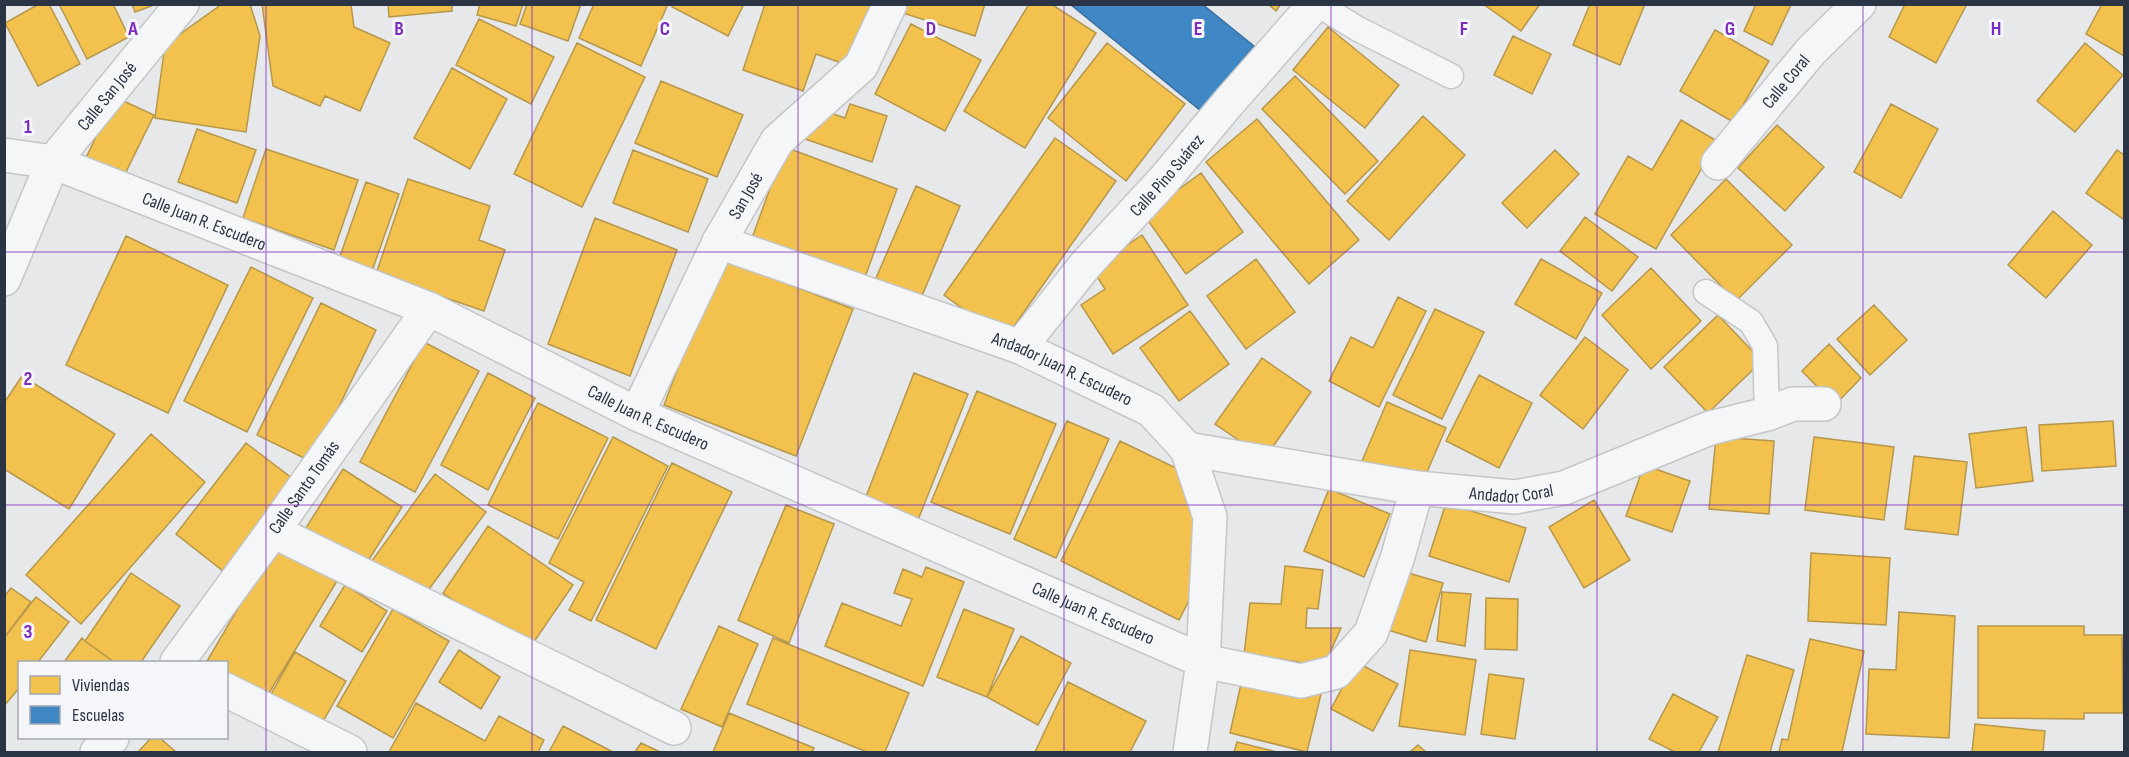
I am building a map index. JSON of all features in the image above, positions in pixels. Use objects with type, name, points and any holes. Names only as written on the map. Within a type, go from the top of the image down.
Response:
[{"type":"street","name":"Calle San José","points":[[4,279],[53,162],[182,4]]},
{"type":"street","name":"San José","points":[[637,414],[719,242],[777,141],[861,66],[890,4]]},
{"type":"street","name":"Calle Pino Suárez","points":[[1020,347],[1086,263],[1163,181],[1228,102],[1316,4]]},
{"type":"street","name":"Calle Coral","points":[[1718,163],[1811,51],[1859,4]]},
{"type":"street","name":"Calle Juan R. Escudero","points":[[4,155],[53,162],[429,309],[637,414],[1203,661],[1301,681],[1336,672],[1371,633],[1398,556],[1417,488]]},
{"type":"street","name":"Andador Juan R. Escudero","points":[[719,242],[1020,347],[1150,410],[1187,448],[1210,517],[1203,661]]},
{"type":"street","name":"Calle Santo Tomás","points":[[178,661],[429,309]]},
{"type":"street","name":"Andador Coral","points":[[1187,448],[1417,488],[1515,497],[1564,488],[1710,428],[1767,414],[1793,404],[1824,404]]},
{"type":"street","points":[[273,531],[674,728]]},
{"type":"street","points":[[1190,753],[1203,661]]},
{"type":"street","points":[[228,691],[350,753]]},
{"type":"street","points":[[97,753],[111,739]]},
{"type":"lane","points":[[1316,4],[1451,76]]},
{"type":"lane","points":[[1706,292],[1751,322],[1765,346],[1767,414]]},
{"type":"building: Viviendas","points":[[39,4],[49,4],[80,64],[38,86],[5,23]]},
{"type":"building: Viviendas","points":[[59,4],[113,4],[129,37],[87,59]]},
{"type":"building: Viviendas","points":[[132,4],[157,4],[135,12]]},
{"type":"building: Viviendas","points":[[222,4],[250,4],[260,36],[246,132],[155,118],[165,45]]},
{"type":"building: Viviendas","points":[[262,4],[351,4],[354,27],[390,43],[360,111],[325,96],[320,106],[273,86]]},
{"type":"building: Viviendas","points":[[388,4],[452,4],[452,11],[389,17]]},
{"type":"building: Viviendas","points":[[480,4],[523,4],[516,26],[477,15]]},
{"type":"building: Viviendas","points":[[527,4],[581,4],[568,41],[520,24]]},
{"type":"building: Viviendas","points":[[594,4],[668,4],[641,66],[579,38]]},
{"type":"building: Viviendas","points":[[673,4],[744,4],[728,36],[672,7]]},
{"type":"building: Viviendas","points":[[765,4],[871,4],[850,66],[816,54],[803,91],[743,70]]},
{"type":"building: Viviendas","points":[[906,4],[985,4],[975,36],[903,13]]},
{"type":"building: Viviendas","points":[[1029,4],[1051,4],[1096,33],[1025,148],[964,111]]},
{"type":"building: Viviendas","points":[[1268,4],[1281,4],[1276,11]]},
{"type":"building: Viviendas","points":[[1483,4],[1540,4],[1521,31]]},
{"type":"building: Viviendas","points":[[1590,4],[1645,4],[1620,65],[1573,45]]},
{"type":"building: Viviendas","points":[[1756,4],[1791,5],[1772,45],[1744,31]]},
{"type":"building: Viviendas","points":[[1905,4],[1967,4],[1936,63],[1889,37]]},
{"type":"building: Viviendas","points":[[2102,4],[2124,4],[2124,56],[2086,34]]},
{"type":"building: Viviendas","points":[[479,19],[554,57],[531,104],[456,65]]},
{"type":"building: Viviendas","points":[[911,24],[981,60],[945,131],[875,94]]},
{"type":"building: Viviendas","points":[[1328,27],[1399,85],[1365,128],[1293,70]]},
{"type":"building: Viviendas","points":[[1715,30],[1769,61],[1733,122],[1680,91]]},
{"type":"building: Viviendas","points":[[1513,36],[1551,54],[1532,94],[1494,75]]},
{"type":"building: Viviendas","points":[[577,43],[645,77],[582,207],[514,174]]},
{"type":"building: Viviendas","points":[[1107,43],[1185,104],[1126,181],[1048,118]]},
{"type":"building: Viviendas","points":[[2085,43],[2123,75],[2075,132],[2037,101]]},
{"type":"building: Viviendas","points":[[452,68],[507,99],[470,169],[414,138]]},
{"type":"building: Viviendas","points":[[1295,76],[1378,161],[1345,194],[1262,109]]},
{"type":"building: Viviendas","points":[[661,81],[743,115],[717,177],[635,143]]},
{"type":"building: Viviendas","points":[[115,97],[154,115],[123,178],[85,160]]},
{"type":"building: Viviendas","points":[[850,104],[887,116],[872,162],[805,139],[816,108],[845,118]]},
{"type":"building: Viviendas","points":[[1891,104],[1938,129],[1901,198],[1854,172]]},
{"type":"building: Viviendas","points":[[1423,116],[1465,155],[1389,240],[1347,201]]},
{"type":"building: Viviendas","points":[[1257,119],[1359,240],[1309,284],[1206,162]]},
{"type":"building: Viviendas","points":[[1681,120],[1717,141],[1656,249],[1595,214],[1628,156],[1652,170]]},
{"type":"building: Viviendas","points":[[1777,125],[1824,167],[1785,211],[1738,168]]},
{"type":"building: Viviendas","points":[[197,129],[256,150],[237,203],[178,182]]},
{"type":"building: Viviendas","points":[[1055,138],[1116,181],[1005,339],[944,295]]},
{"type":"building: Viviendas","points":[[785,147],[897,189],[864,280],[752,238]]},
{"type":"building: Viviendas","points":[[266,149],[358,180],[334,250],[243,218]]},
{"type":"building: Viviendas","points":[[633,150],[708,179],[688,232],[613,203]]},
{"type":"building: Viviendas","points":[[1555,150],[1579,174],[1527,228],[1502,203]]},
{"type":"building: Viviendas","points":[[2117,150],[2124,155],[2123,219],[2086,193]]},
{"type":"building: Viviendas","points":[[1201,173],[1243,232],[1186,274],[1144,215]]},
{"type":"building: Viviendas","points":[[408,179],[490,206],[479,240],[505,250],[484,311],[376,274]]},
{"type":"building: Viviendas","points":[[1726,179],[1792,245],[1736,301],[1671,235]]},
{"type":"building: Viviendas","points":[[366,182],[399,194],[372,271],[339,259]]},
{"type":"building: Viviendas","points":[[916,186],[960,206],[921,298],[876,278]]},
{"type":"building: Viviendas","points":[[2053,211],[2092,245],[2046,298],[2008,265]]},
{"type":"building: Viviendas","points":[[1585,217],[1638,257],[1612,291],[1560,251]]},
{"type":"building: Viviendas","points":[[595,218],[677,250],[630,376],[548,344]]},
{"type":"building: Viviendas","points":[[1142,235],[1188,305],[1113,354],[1081,305],[1105,289],[1092,269]]},
{"type":"building: Viviendas","points":[[126,236],[228,285],[168,413],[66,365]]},
{"type":"building: Viviendas","points":[[720,258],[853,309],[796,456],[664,405]]},
{"type":"building: Viviendas","points":[[1256,259],[1295,312],[1246,349],[1207,296]]},
{"type":"building: Viviendas","points":[[1541,259],[1602,293],[1576,339],[1515,304]]},
{"type":"building: Viviendas","points":[[251,267],[313,298],[247,432],[184,401]]},
{"type":"building: Viviendas","points":[[1651,268],[1701,321],[1651,369],[1602,315]]},
{"type":"building: Viviendas","points":[[1398,297],[1426,311],[1379,407],[1329,381],[1351,337],[1373,348]]},
{"type":"building: Viviendas","points":[[321,303],[376,330],[312,462],[257,435]]},
{"type":"building: Viviendas","points":[[1874,305],[1907,340],[1870,375],[1837,339]]},
{"type":"building: Viviendas","points":[[1435,309],[1484,332],[1442,419],[1393,395]]},
{"type":"building: Viviendas","points":[[1190,311],[1229,364],[1179,401],[1140,348]]},
{"type":"building: Viviendas","points":[[1718,315],[1762,361],[1708,413],[1664,367]]},
{"type":"building: Viviendas","points":[[1585,337],[1628,370],[1583,429],[1540,395]]},
{"type":"building: Viviendas","points":[[424,342],[479,371],[415,492],[360,462]]},
{"type":"building: Viviendas","points":[[1829,344],[1861,378],[1835,405],[1802,371]]},
{"type":"building: Viviendas","points":[[1262,358],[1311,392],[1265,458],[1215,424]]},
{"type":"building: Viviendas","points":[[488,373],[535,398],[488,490],[441,465]]},
{"type":"building: Viviendas","points":[[914,373],[968,394],[918,520],[865,499]]},
{"type":"building: Viviendas","points":[[1479,375],[1532,403],[1499,468],[1446,441]]},
{"type":"building: Viviendas","points":[[22,376],[115,434],[69,509],[4,469],[4,403]]},
{"type":"building: Viviendas","points":[[977,391],[1056,424],[1010,534],[931,502]]},
{"type":"building: Viviendas","points":[[1387,402],[1446,428],[1421,486],[1362,461]]},
{"type":"building: Viviendas","points":[[538,403],[608,438],[558,539],[488,505]]},
{"type":"building: Viviendas","points":[[1067,421],[1109,439],[1056,558],[1014,539]]},
{"type":"building: Viviendas","points":[[2113,421],[2116,466],[2042,471],[2039,425]]},
{"type":"building: Viviendas","points":[[2026,427],[2033,481],[1976,488],[1969,434]]},
{"type":"building: Viviendas","points":[[151,434],[205,482],[81,624],[26,575]]},
{"type":"building: Viviendas","points":[[613,437],[668,466],[591,621],[569,610],[584,582],[549,563]]},
{"type":"building: Viviendas","points":[[1716,437],[1774,441],[1769,514],[1709,509]]},
{"type":"building: Viviendas","points":[[1814,437],[1894,447],[1884,520],[1805,510]]},
{"type":"building: Viviendas","points":[[1120,441],[1176,468],[1205,551],[1199,581],[1179,620],[1061,561]]},
{"type":"building: Viviendas","points":[[246,443],[293,479],[223,571],[176,534]]},
{"type":"building: Viviendas","points":[[1914,456],[1967,462],[1958,535],[1905,529]]},
{"type":"building: Viviendas","points":[[672,463],[732,492],[656,649],[596,620]]},
{"type":"building: Viviendas","points":[[1644,465],[1690,481],[1672,532],[1626,516]]},
{"type":"building: Viviendas","points":[[343,469],[402,507],[363,569],[304,531]]},
{"type":"building: Viviendas","points":[[435,474],[486,512],[421,600],[371,562]]},
{"type":"building: Viviendas","points":[[1329,489],[1390,514],[1364,577],[1304,551]]},
{"type":"building: Viviendas","points":[[1594,500],[1630,560],[1584,588],[1549,527]]},
{"type":"building: Viviendas","points":[[1446,503],[1526,528],[1509,582],[1429,556]]},
{"type":"building: Viviendas","points":[[786,505],[834,524],[789,643],[738,620]]},
{"type":"building: Viviendas","points":[[488,526],[573,585],[527,652],[443,593]]},
{"type":"building: Viviendas","points":[[276,544],[337,581],[266,698],[228,674],[228,661],[207,661]]},
{"type":"building: Viviendas","points":[[1811,553],[1890,558],[1886,625],[1808,621]]},
{"type":"building: Viviendas","points":[[1285,566],[1323,570],[1318,609],[1307,608],[1306,628],[1341,628],[1329,655],[1297,672],[1299,662],[1244,655],[1250,603],[1281,604]]},
{"type":"building: Viviendas","points":[[926,567],[964,582],[923,686],[825,646],[842,603],[901,626],[912,599],[894,593],[903,569],[922,577]]},
{"type":"building: Viviendas","points":[[1398,570],[1443,583],[1426,642],[1382,628]]},
{"type":"building: Viviendas","points":[[131,573],[180,606],[142,661],[113,661],[85,641]]},
{"type":"building: Viviendas","points":[[345,585],[387,611],[362,652],[320,626]]},
{"type":"building: Viviendas","points":[[11,588],[31,602],[4,638],[4,597]]},
{"type":"building: Viviendas","points":[[1442,592],[1471,594],[1465,646],[1437,641]]},
{"type":"building: Viviendas","points":[[36,597],[69,622],[39,661],[18,661],[18,689],[4,706],[4,638]]},
{"type":"building: Viviendas","points":[[1486,598],[1518,599],[1517,650],[1485,649]]},
{"type":"building: Viviendas","points":[[393,609],[449,641],[393,738],[337,706]]},
{"type":"building: Viviendas","points":[[964,609],[1014,629],[987,697],[937,677]]},
{"type":"building: Viviendas","points":[[1899,612],[1955,616],[1949,738],[1866,734],[1869,669],[1896,670]]},
{"type":"building: Viviendas","points":[[719,626],[758,644],[722,727],[681,709]]},
{"type":"building: Viviendas","points":[[1978,626],[2084,626],[2084,635],[2122,635],[2123,713],[2084,713],[2084,719],[1978,718]]},
{"type":"building: Viviendas","points":[[1021,636],[1071,663],[1038,725],[987,697]]},
{"type":"building: Viviendas","points":[[82,638],[113,661],[65,661]]},
{"type":"building: Viviendas","points":[[773,638],[909,693],[885,752],[867,752],[747,704]]},
{"type":"building: Viviendas","points":[[1810,639],[1864,651],[1842,752],[1779,752],[1782,739],[1788,740]]},
{"type":"building: Viviendas","points":[[459,650],[500,677],[481,709],[439,682]]},
{"type":"building: Viviendas","points":[[1410,650],[1476,660],[1465,735],[1399,726]]},
{"type":"building: Viviendas","points":[[295,652],[346,681],[321,725],[270,696]]},
{"type":"building: Viviendas","points":[[1747,655],[1794,670],[1770,752],[1718,752]]},
{"type":"building: Viviendas","points":[[1356,662],[1398,684],[1373,731],[1331,709]]},
{"type":"building: Viviendas","points":[[1489,674],[1524,679],[1515,739],[1481,734]]},
{"type":"building: Viviendas","points":[[1243,675],[1321,694],[1307,752],[1230,733]]},
{"type":"building: Viviendas","points":[[1068,682],[1146,721],[1130,752],[1035,752]]},
{"type":"building: Viviendas","points":[[1673,694],[1718,717],[1699,752],[1675,752],[1649,739]]},
{"type":"building: Viviendas","points":[[416,703],[485,741],[499,716],[544,740],[538,752],[389,752]]},
{"type":"building: Viviendas","points":[[729,713],[814,748],[812,752],[713,752]]},
{"type":"building: Viviendas","points":[[1975,724],[2045,731],[2043,752],[1972,752]]},
{"type":"building: Viviendas","points":[[563,726],[613,752],[549,752]]},
{"type":"building: Viviendas","points":[[150,739],[161,739],[176,752],[138,752]]},
{"type":"building: Viviendas","points":[[1237,742],[1277,752],[1234,752]]},
{"type":"building: Viviendas","points":[[641,743],[660,752],[635,752]]},
{"type":"building: Viviendas","points":[[1418,745],[1426,752],[1410,752]]},
{"type":"building: Escuelas","points":[[1070,4],[1202,4],[1254,46],[1201,111]]}]
